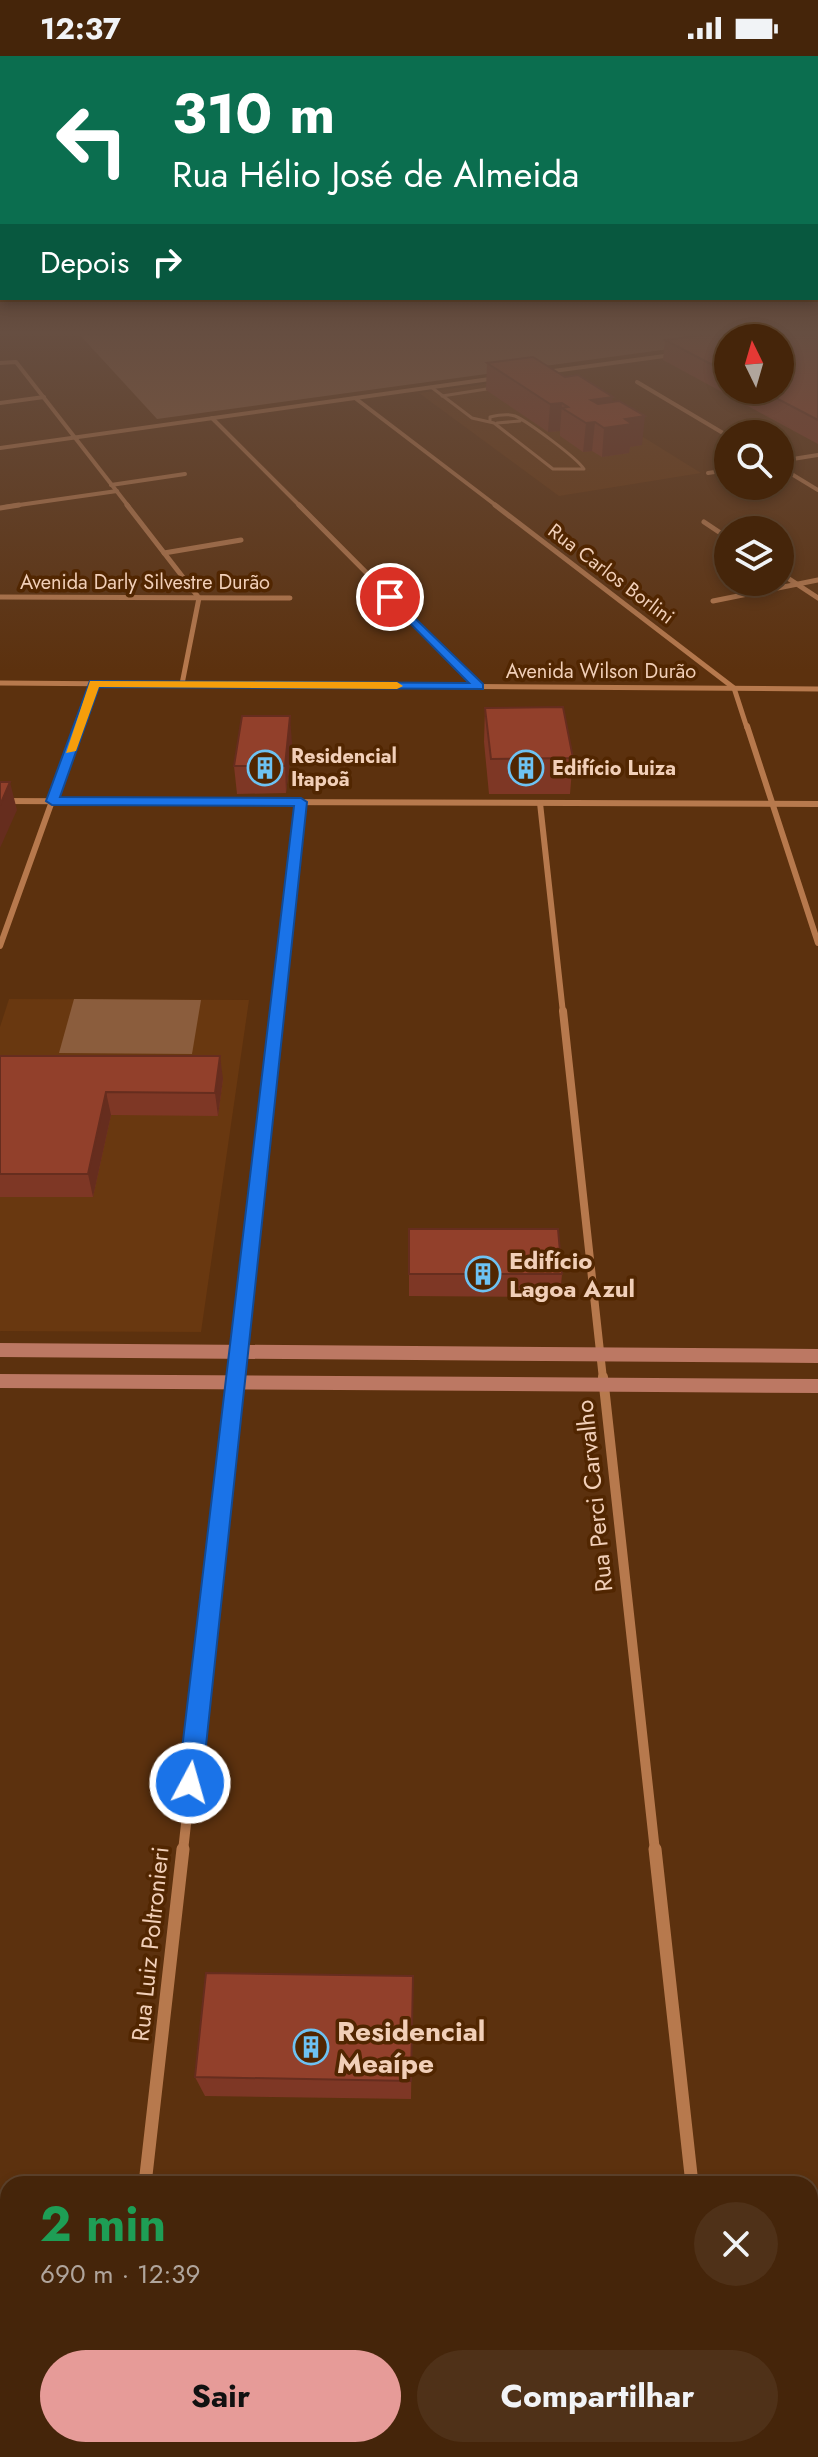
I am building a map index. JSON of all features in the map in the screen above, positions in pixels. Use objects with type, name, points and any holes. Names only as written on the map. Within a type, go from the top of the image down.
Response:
[{"type":"main road","points":[[0,1350],[818,1356]]},
{"type":"main road","points":[[0,1381],[818,1386]]},
{"type":"street","points":[[82,447],[199,598],[182,684]]},
{"type":"street","points":[[241,447],[479,686]]},
{"type":"street","name":"Rua Carlos Borlini","points":[[419,447],[734,688]]},
{"type":"street","points":[[794,459],[818,455]]},
{"type":"street","points":[[708,473],[714,472]]},
{"type":"street","points":[[111,485],[185,474]]},
{"type":"street","points":[[794,475],[818,490]]},
{"type":"street","points":[[0,508],[117,491]]},
{"type":"street","points":[[704,522],[714,529]]},
{"type":"street","points":[[164,553],[241,540]]},
{"type":"street","points":[[713,601],[818,580]]},
{"type":"street","points":[[794,582],[818,598]]},
{"type":"street","name":"Avenida Darly Silvestre Durão","points":[[0,597],[290,598]]},
{"type":"street","name":"Avenida Wilson Durão","points":[[0,683],[818,689]]},
{"type":"street","points":[[0,946],[94,683]]},
{"type":"street","points":[[734,688],[818,943]]},
{"type":"street","points":[[0,801],[818,804]]},
{"type":"street","name":"Rua Luiz Poltronieri","points":[[146,2176],[301,802]]},
{"type":"street","name":"Rua Perci Carvalho","points":[[540,803],[691,2176]]},
{"type":"lane","points":[[525,447],[553,469],[584,469],[577,459],[559,447]]},
{"type":"shaded area","points":[[492,447],[659,447],[701,473],[559,496]]},
{"type":"shaded area","points":[[9,999],[249,1000],[201,1332],[0,1331],[0,1027]]},
{"type":"shaded area","points":[[74,999],[201,1000],[192,1054],[59,1053]]},
{"type":"building","points":[[563,707],[573,758],[491,759],[485,708]]},
{"type":"building","points":[[242,716],[290,716],[285,766],[234,766]]},
{"type":"building","points":[[0,782],[10,782],[0,805]]},
{"type":"building","points":[[0,1056],[220,1056],[215,1093],[106,1092],[88,1174],[0,1174]]},
{"type":"building","points":[[409,1229],[558,1229],[562,1274],[409,1274]]},
{"type":"building","name":"Residencial Meaípe","points":[[206,1973],[413,1976],[411,2081],[195,2077]]},
{"type":"slow traffic","points":[[70,751],[94,683],[397,686]]},
{"type":"place","name":"Residencial Itapoã","points":[[265,768]]},
{"type":"place","name":"Edifício Luiza","points":[[526,768]]},
{"type":"place","name":"Edifício Lagoa Azul","points":[[483,1274]]},
{"type":"place","name":"Residencial Meaípe","points":[[311,2047]]},
{"type":"route","points":[[190,1783],[301,802],[52,801],[94,683],[479,686],[390,597]]}]
